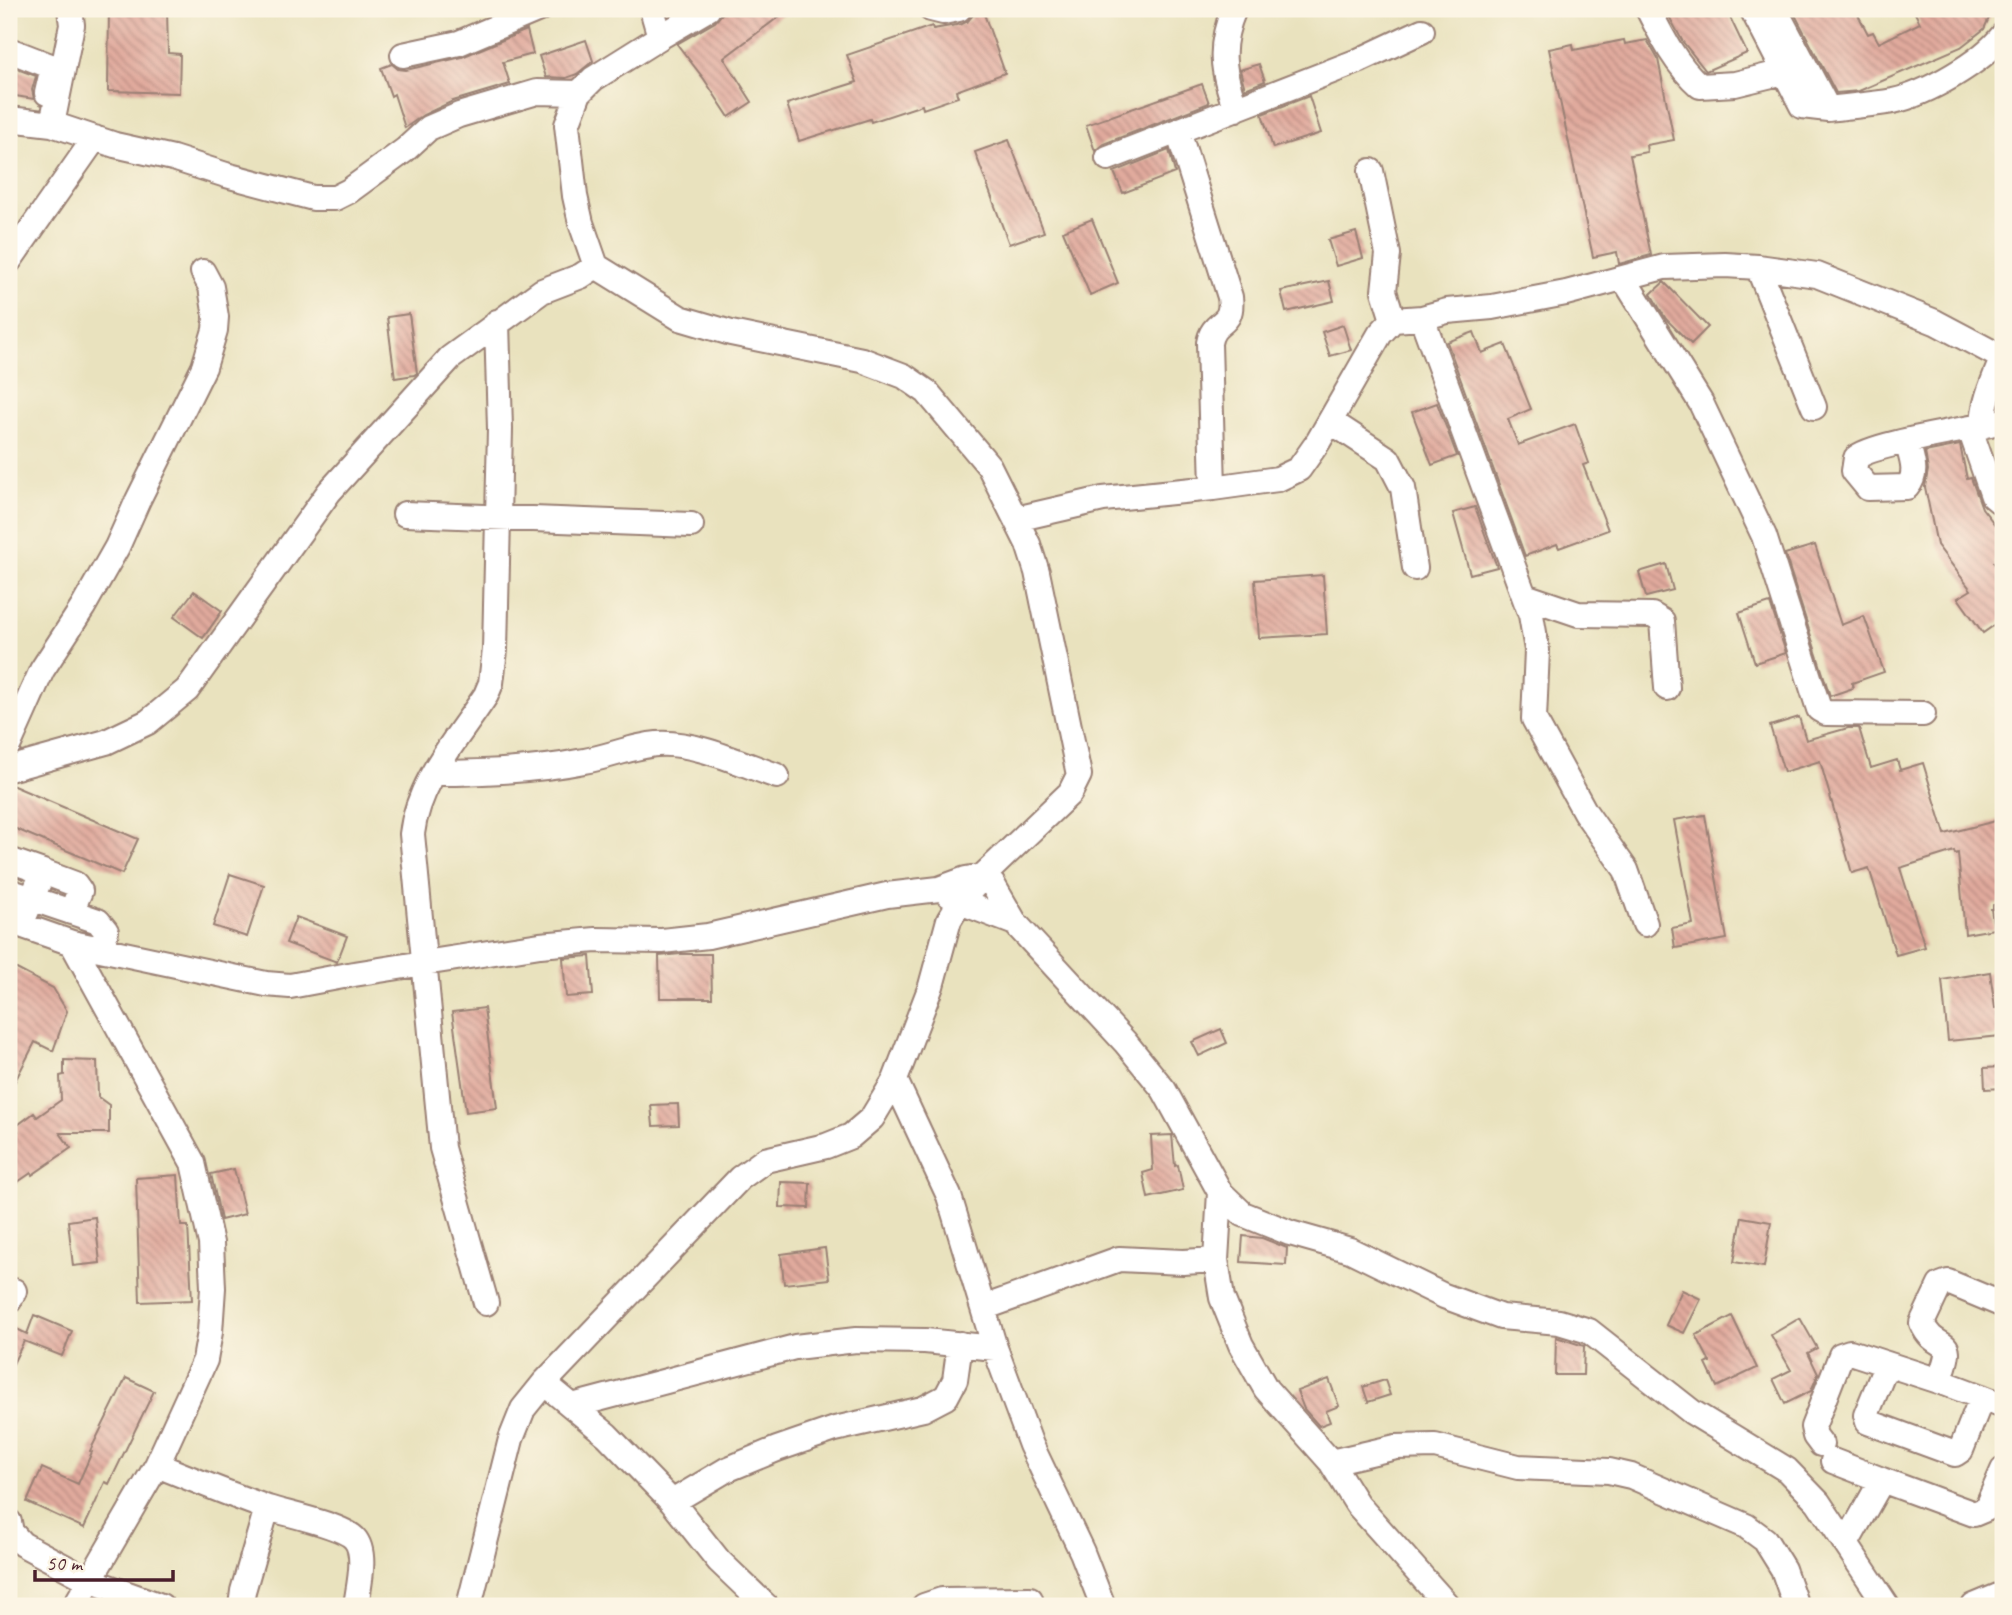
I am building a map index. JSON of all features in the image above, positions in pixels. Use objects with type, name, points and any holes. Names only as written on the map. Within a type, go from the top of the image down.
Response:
[{"type":"street","points":[[47,117],[72,24],[70,9]]},
{"type":"street","points":[[403,55],[459,43],[539,9]]},
{"type":"street","points":[[652,9],[660,37]]},
{"type":"street","points":[[468,1606],[511,1439],[523,1409],[544,1383],[740,1178],[765,1160],[826,1146],[851,1136],[872,1118],[895,1080],[931,986],[949,920],[950,896],[966,879],[983,876],[1070,793],[1079,775],[1037,572],[1028,544],[989,466],[927,392],[904,376],[862,360],[731,333],[680,318],[596,266],[581,223],[570,163],[567,125],[579,93],[593,79],[708,9]]},
{"type":"street","points":[[931,9],[943,12],[958,9]]},
{"type":"street","points":[[1234,9],[1226,28],[1222,54],[1226,83],[1236,110]]},
{"type":"street","points":[[1648,9],[1685,74],[1700,86],[1735,84],[1784,72]]},
{"type":"street","points":[[1752,9],[1802,106],[1828,108],[1894,101],[1948,79],[1979,57],[2003,35]]},
{"type":"street","points":[[1775,9],[1828,108]]},
{"type":"street","points":[[1108,158],[1358,61],[1422,31]]},
{"type":"street","points":[[9,50],[53,66],[47,117]]},
{"type":"street","points":[[9,107],[47,117],[95,138],[313,198],[335,198],[349,191],[405,150],[429,128],[459,115],[537,92],[579,93]]},
{"type":"street","points":[[9,119],[47,117]]},
{"type":"street","points":[[1178,131],[1231,309],[1229,317],[1211,334],[1209,343],[1213,488]]},
{"type":"street","points":[[9,261],[95,138]]},
{"type":"street","points":[[1371,171],[1388,254],[1384,291],[1393,320]]},
{"type":"street","points":[[1016,519],[1103,499],[1279,479],[1298,469],[1330,421],[1380,334],[1393,320],[1492,307],[1566,293],[1664,267],[1725,265],[1816,275],[1936,322],[2003,358],[1983,414],[1993,496],[1999,501],[2003,500]]},
{"type":"street","points":[[9,769],[106,742],[148,722],[187,690],[329,492],[450,358],[542,290],[581,276],[596,266]]},
{"type":"street","points":[[1758,267],[1814,407]]},
{"type":"street","points":[[9,744],[42,670],[83,607],[117,547],[204,367],[216,317],[211,287],[204,272]]},
{"type":"street","points":[[1624,279],[1700,403],[1753,511],[1768,548],[1819,709],[1826,713],[1923,714]]},
{"type":"street","points":[[1422,317],[1531,615],[1537,650],[1534,719],[1585,812],[1626,870],[1646,925]]},
{"type":"street","points":[[486,1303],[442,1148],[412,834],[417,806],[434,773],[486,695],[491,683],[495,650],[500,429],[497,322]]},
{"type":"street","points":[[1330,421],[1388,459],[1403,488],[1415,568]]},
{"type":"street","points":[[1907,442],[1985,426]]},
{"type":"street","points":[[405,514],[691,525]]},
{"type":"street","points":[[1525,596],[1577,614],[1652,615],[1662,621],[1667,688]]},
{"type":"street","points":[[434,773],[491,773],[540,768],[656,744],[680,745],[776,776]]},
{"type":"street","points":[[9,860],[75,884],[80,891],[71,912]]},
{"type":"street","points":[[43,872],[32,899],[15,923],[72,943],[266,984],[290,986],[540,945],[596,940],[662,941],[708,936],[887,895],[950,896],[1015,923]]},
{"type":"street","points":[[983,876],[993,885],[1015,923],[1125,1042],[1164,1090],[1220,1192],[1243,1214],[1290,1233],[1350,1250],[1444,1296],[1501,1317],[1559,1322],[1589,1331],[1692,1412],[1787,1470],[1818,1502],[1887,1606]]},
{"type":"street","points":[[9,891],[98,921],[106,931],[102,949]]},
{"type":"street","points":[[72,943],[193,1163],[211,1243],[213,1288],[211,1332],[205,1360],[157,1465],[75,1606]]},
{"type":"street","points":[[895,1080],[949,1196],[995,1348],[1031,1446],[1082,1552],[1103,1606]]},
{"type":"street","points":[[1220,1192],[1216,1260],[1222,1298],[1241,1345],[1266,1389],[1331,1462],[1357,1504],[1448,1606]]},
{"type":"street","points":[[983,1308],[1119,1259],[1183,1262],[1216,1260]]},
{"type":"street","points":[[1939,1381],[1949,1355],[1947,1347],[1926,1332],[1922,1323],[1940,1285],[1948,1282],[2003,1305]]},
{"type":"street","points":[[572,1406],[795,1347],[856,1340],[925,1340],[995,1348]]},
{"type":"street","points":[[672,1502],[726,1470],[776,1449],[835,1429],[923,1409],[946,1397],[955,1380],[960,1344]]},
{"type":"street","points":[[1887,1364],[1866,1415],[1868,1422],[1955,1454],[1961,1450],[1992,1401],[1939,1381],[1887,1364],[1850,1352],[1841,1355],[1815,1418],[1815,1436],[1827,1452],[1882,1480],[1974,1514],[1986,1509],[2001,1480]]},
{"type":"street","points":[[544,1383],[607,1435],[672,1502],[719,1561],[766,1606]]},
{"type":"street","points":[[1331,1462],[1396,1447],[1435,1446],[1518,1467],[1609,1471],[1632,1476],[1746,1525],[1765,1540],[1783,1569],[1796,1606]]},
{"type":"street","points":[[157,1465],[354,1538],[359,1546],[360,1557],[356,1606]]},
{"type":"street","points":[[1847,1542],[1882,1480]]},
{"type":"street","points":[[241,1606],[267,1508]]},
{"type":"street","points":[[9,1522],[11,1532],[22,1544],[89,1580],[161,1606]]},
{"type":"street","points":[[1974,1606],[2003,1594]]},
{"type":"street","points":[[924,1606],[942,1600],[1030,1600]]},
{"type":"building","points":[[109,9],[167,10],[168,53],[180,54],[179,93],[108,91]]},
{"type":"building","points":[[726,9],[789,9],[724,58],[752,102],[729,117],[677,44],[715,22]]},
{"type":"building","points":[[1665,9],[1726,9],[1747,53],[1706,71],[1683,42]]},
{"type":"building","points":[[1792,9],[1855,9],[1868,34],[1873,32],[1879,43],[1920,23],[1913,9],[1993,9],[1984,29],[1961,47],[1859,91],[1836,93]]},
{"type":"building","points":[[983,11],[1005,73],[956,91],[958,97],[923,109],[922,105],[799,141],[787,104],[857,82],[847,55],[932,26],[933,29],[962,24]]},
{"type":"building","points":[[527,30],[533,54],[503,62],[510,84],[453,101],[423,115],[405,128],[394,94],[391,96],[381,68],[392,64],[398,69],[406,70],[462,57]]},
{"type":"building","points":[[586,40],[593,61],[577,74],[566,78],[546,77],[539,56]]},
{"type":"building","points":[[1624,40],[1625,44],[1647,40],[1658,59],[1674,140],[1646,145],[1647,152],[1630,155],[1651,255],[1619,264],[1617,252],[1593,257],[1549,49],[1573,44],[1574,50]]},
{"type":"building","points":[[1259,64],[1265,81],[1245,89],[1240,70]]},
{"type":"building","points":[[9,66],[36,76],[32,90],[34,99],[9,95]]},
{"type":"building","points":[[1202,84],[1209,103],[1103,144],[1095,151],[1086,125]]},
{"type":"building","points":[[1309,96],[1321,133],[1273,148],[1262,114]]},
{"type":"building","points":[[1009,140],[1044,232],[1009,244],[975,152]]},
{"type":"building","points":[[1169,150],[1175,173],[1123,193],[1114,172]]},
{"type":"building","points":[[1092,219],[1118,283],[1090,295],[1063,231]]},
{"type":"building","points":[[1356,232],[1363,258],[1336,266],[1328,240]]},
{"type":"building","points":[[1329,281],[1334,301],[1286,312],[1281,291]]},
{"type":"building","points":[[1664,282],[1708,327],[1691,344],[1666,319],[1651,294]]},
{"type":"building","points":[[409,314],[417,373],[395,378],[387,317]]},
{"type":"building","points":[[1343,325],[1351,350],[1330,356],[1322,332]]},
{"type":"building","points":[[1474,332],[1482,353],[1505,344],[1531,409],[1508,419],[1518,445],[1575,424],[1589,463],[1583,465],[1608,530],[1559,548],[1557,544],[1525,556],[1447,342]]},
{"type":"building","points":[[1437,403],[1457,456],[1432,465],[1412,412]]},
{"type":"building","points":[[1960,445],[1967,479],[1971,478],[1982,508],[2003,535],[2003,556],[1994,563],[2003,575],[2003,619],[1983,633],[1958,598],[1971,590],[1937,545],[1925,487],[1928,470],[1925,452]]},
{"type":"building","points":[[1475,507],[1497,567],[1470,574],[1453,513]]},
{"type":"building","points":[[1815,545],[1841,625],[1864,616],[1884,672],[1852,683],[1853,688],[1830,696],[1785,554]]},
{"type":"building","points":[[1666,564],[1673,590],[1646,597],[1639,572]]},
{"type":"building","points":[[1323,575],[1327,634],[1259,638],[1255,580]]},
{"type":"building","points":[[194,591],[222,611],[203,638],[174,617]]},
{"type":"building","points":[[1770,603],[1786,653],[1755,663],[1739,613]]},
{"type":"building","points":[[1799,717],[1806,740],[1848,728],[1859,728],[1871,768],[1897,760],[1900,770],[1923,763],[1945,834],[2003,819],[2003,903],[1993,905],[1991,909],[1994,929],[1965,934],[1958,853],[1955,854],[1954,851],[1900,868],[1925,947],[1896,955],[1869,868],[1852,873],[1820,761],[1784,772],[1770,726]]},
{"type":"building","points":[[9,784],[138,839],[122,874],[9,826]]},
{"type":"building","points":[[1705,815],[1727,939],[1675,948],[1672,928],[1693,924],[1674,820]]},
{"type":"building","points":[[230,874],[264,885],[247,937],[213,926]]},
{"type":"building","points":[[296,917],[347,936],[337,962],[286,943]]},
{"type":"building","points":[[711,954],[712,998],[660,998],[659,956]]},
{"type":"building","points":[[590,956],[593,995],[566,997],[563,958]]},
{"type":"building","points":[[9,965],[53,988],[67,1011],[53,1051],[35,1042],[9,1093]]},
{"type":"building","points":[[1990,972],[2001,1036],[1948,1041],[1942,980]]},
{"type":"building","points":[[484,1008],[497,1108],[466,1112],[452,1012]]},
{"type":"building","points":[[1221,1029],[1227,1043],[1199,1056],[1192,1042]]},
{"type":"building","points":[[64,1060],[97,1061],[98,1097],[109,1105],[109,1133],[60,1133],[71,1148],[9,1188],[9,1138],[18,1131],[15,1127],[34,1113],[37,1117],[61,1100],[60,1076],[64,1075]]},
{"type":"building","points":[[2003,1067],[2003,1088],[1985,1089],[1984,1068]]},
{"type":"building","points":[[678,1104],[679,1125],[653,1126],[651,1105]]},
{"type":"building","points":[[1172,1135],[1175,1166],[1178,1165],[1183,1190],[1148,1198],[1143,1173],[1153,1170],[1151,1136]]},
{"type":"building","points":[[234,1169],[245,1214],[221,1220],[211,1174]]},
{"type":"building","points":[[178,1175],[181,1226],[188,1226],[192,1300],[140,1302],[136,1178]]},
{"type":"building","points":[[781,1182],[810,1183],[809,1208],[780,1207]]},
{"type":"building","points":[[95,1217],[100,1263],[73,1266],[68,1221]]},
{"type":"building","points":[[1742,1217],[1771,1222],[1764,1267],[1734,1262]]},
{"type":"building","points":[[1243,1236],[1262,1238],[1287,1248],[1286,1265],[1241,1262]]},
{"type":"building","points":[[825,1248],[829,1279],[784,1284],[781,1254]]},
{"type":"building","points":[[1682,1290],[1701,1299],[1684,1333],[1666,1325]]},
{"type":"building","points":[[34,1315],[72,1331],[62,1356],[24,1341],[9,1372],[9,1325],[27,1334]]},
{"type":"building","points":[[1732,1316],[1757,1368],[1717,1387],[1706,1364],[1710,1362],[1696,1335]]},
{"type":"building","points":[[1800,1318],[1817,1348],[1808,1353],[1818,1374],[1811,1391],[1785,1404],[1773,1379],[1791,1370],[1771,1335]]},
{"type":"building","points":[[1556,1337],[1584,1346],[1583,1375],[1555,1375]]},
{"type":"building","points":[[126,1378],[154,1391],[109,1484],[105,1482],[84,1528],[27,1502],[42,1468],[78,1484],[92,1452],[90,1451]]},
{"type":"building","points":[[1329,1379],[1339,1406],[1326,1411],[1330,1422],[1319,1426],[1304,1409],[1297,1391]]},
{"type":"building","points":[[1385,1380],[1390,1395],[1368,1402],[1363,1387]]}]
